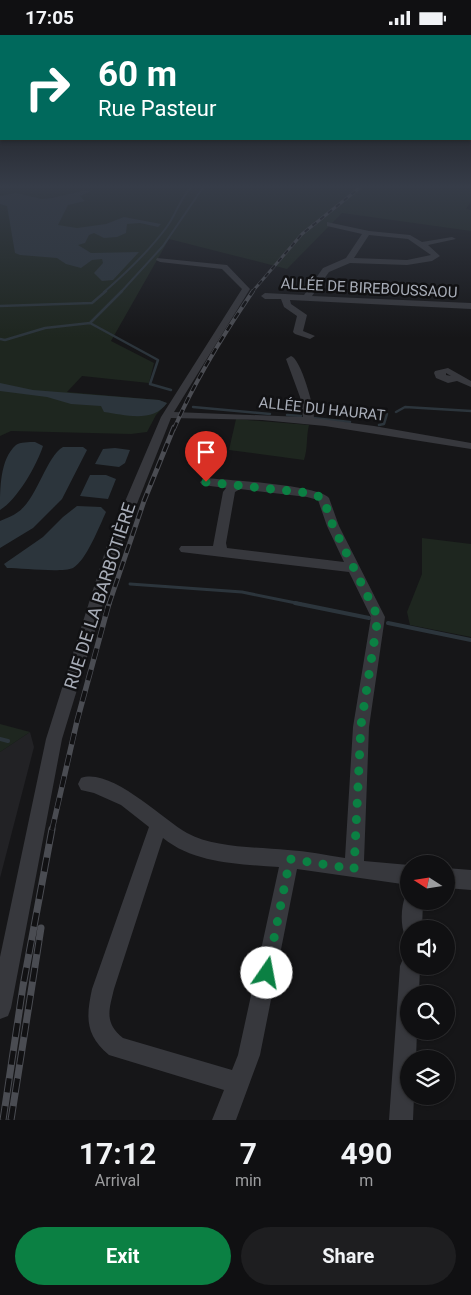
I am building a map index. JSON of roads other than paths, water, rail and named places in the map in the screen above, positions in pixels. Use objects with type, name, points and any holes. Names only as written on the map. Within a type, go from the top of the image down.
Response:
[{"type":"street","points":[[349,260],[364,237]]},
{"type":"street","points":[[306,298],[326,270],[349,260],[380,264],[415,262],[434,258],[434,253],[406,237]]},
{"type":"street","points":[[421,244],[452,239]]},
{"type":"street","name":"RUE DE LA BARBOTIÈRE","points":[[0,1008],[54,739],[116,539],[156,438],[198,364],[246,289],[224,267],[160,259]]},
{"type":"street","name":"ALLÉE DE BIREBOUSSAOU","points":[[265,296],[471,307]]},
{"type":"street","points":[[285,297],[287,305],[302,315],[298,332],[310,336]]},
{"type":"street","points":[[291,359],[310,408],[309,421]]},
{"type":"street","points":[[457,377],[471,384]]},
{"type":"street","name":"ALLÉE DU HAURAT","points":[[169,415],[243,416],[365,426],[471,446]]},
{"type":"street","points":[[206,482],[309,493],[323,498],[333,526],[378,617],[361,725],[354,869]]},
{"type":"street","points":[[222,551],[219,543],[229,492],[232,488],[238,486]]},
{"type":"street","points":[[186,549],[211,552],[222,551],[354,568]]},
{"type":"street","points":[[87,784],[95,785],[127,799],[159,824],[192,846],[237,855],[290,859],[400,874]]},
{"type":"street","points":[[159,824],[103,989],[99,1007],[99,1023],[105,1038],[117,1047],[238,1083]]},
{"type":"street","points":[[224,1120],[249,1055],[290,859]]},
{"type":"street","points":[[455,879],[471,880]]},
{"type":"street","points":[[401,1120],[409,975]]},
{"type":"waterway","points":[[104,292],[159,237]]},
{"type":"waterway","points":[[121,292],[169,237]]},
{"type":"waterway","points":[[0,306],[92,303],[106,291]]},
{"type":"waterway","points":[[90,323],[121,292]]},
{"type":"waterway","points":[[0,339],[5,340],[45,328],[90,323]]},
{"type":"waterway","points":[[90,323],[158,360],[150,384],[171,390]]},
{"type":"waterway","name":"ALLÉE DU HAURAT","points":[[193,407],[270,414]]},
{"type":"waterway","points":[[396,412],[405,407],[471,411]]},
{"type":"waterway","points":[[379,425],[384,424],[387,414]]},
{"type":"waterway","points":[[287,415],[301,416]]},
{"type":"waterway","points":[[313,418],[350,422]]},
{"type":"waterway","points":[[130,584],[242,592],[301,604]]},
{"type":"waterway","points":[[295,603],[369,618]]},
{"type":"waterway","points":[[388,623],[471,640]]},
{"type":"waterway","points":[[0,739],[8,741]]},
{"type":"railway","points":[[252,292],[300,237]]},
{"type":"railway","points":[[174,429],[210,358],[253,291]]},
{"type":"railway","points":[[109,604],[144,501],[174,427]]},
{"type":"railway","points":[[52,830],[77,721],[109,603]]},
{"type":"railway","points":[[3,1120],[23,986],[52,829]]},
{"type":"railway","points":[[11,1120],[41,928]]}]
